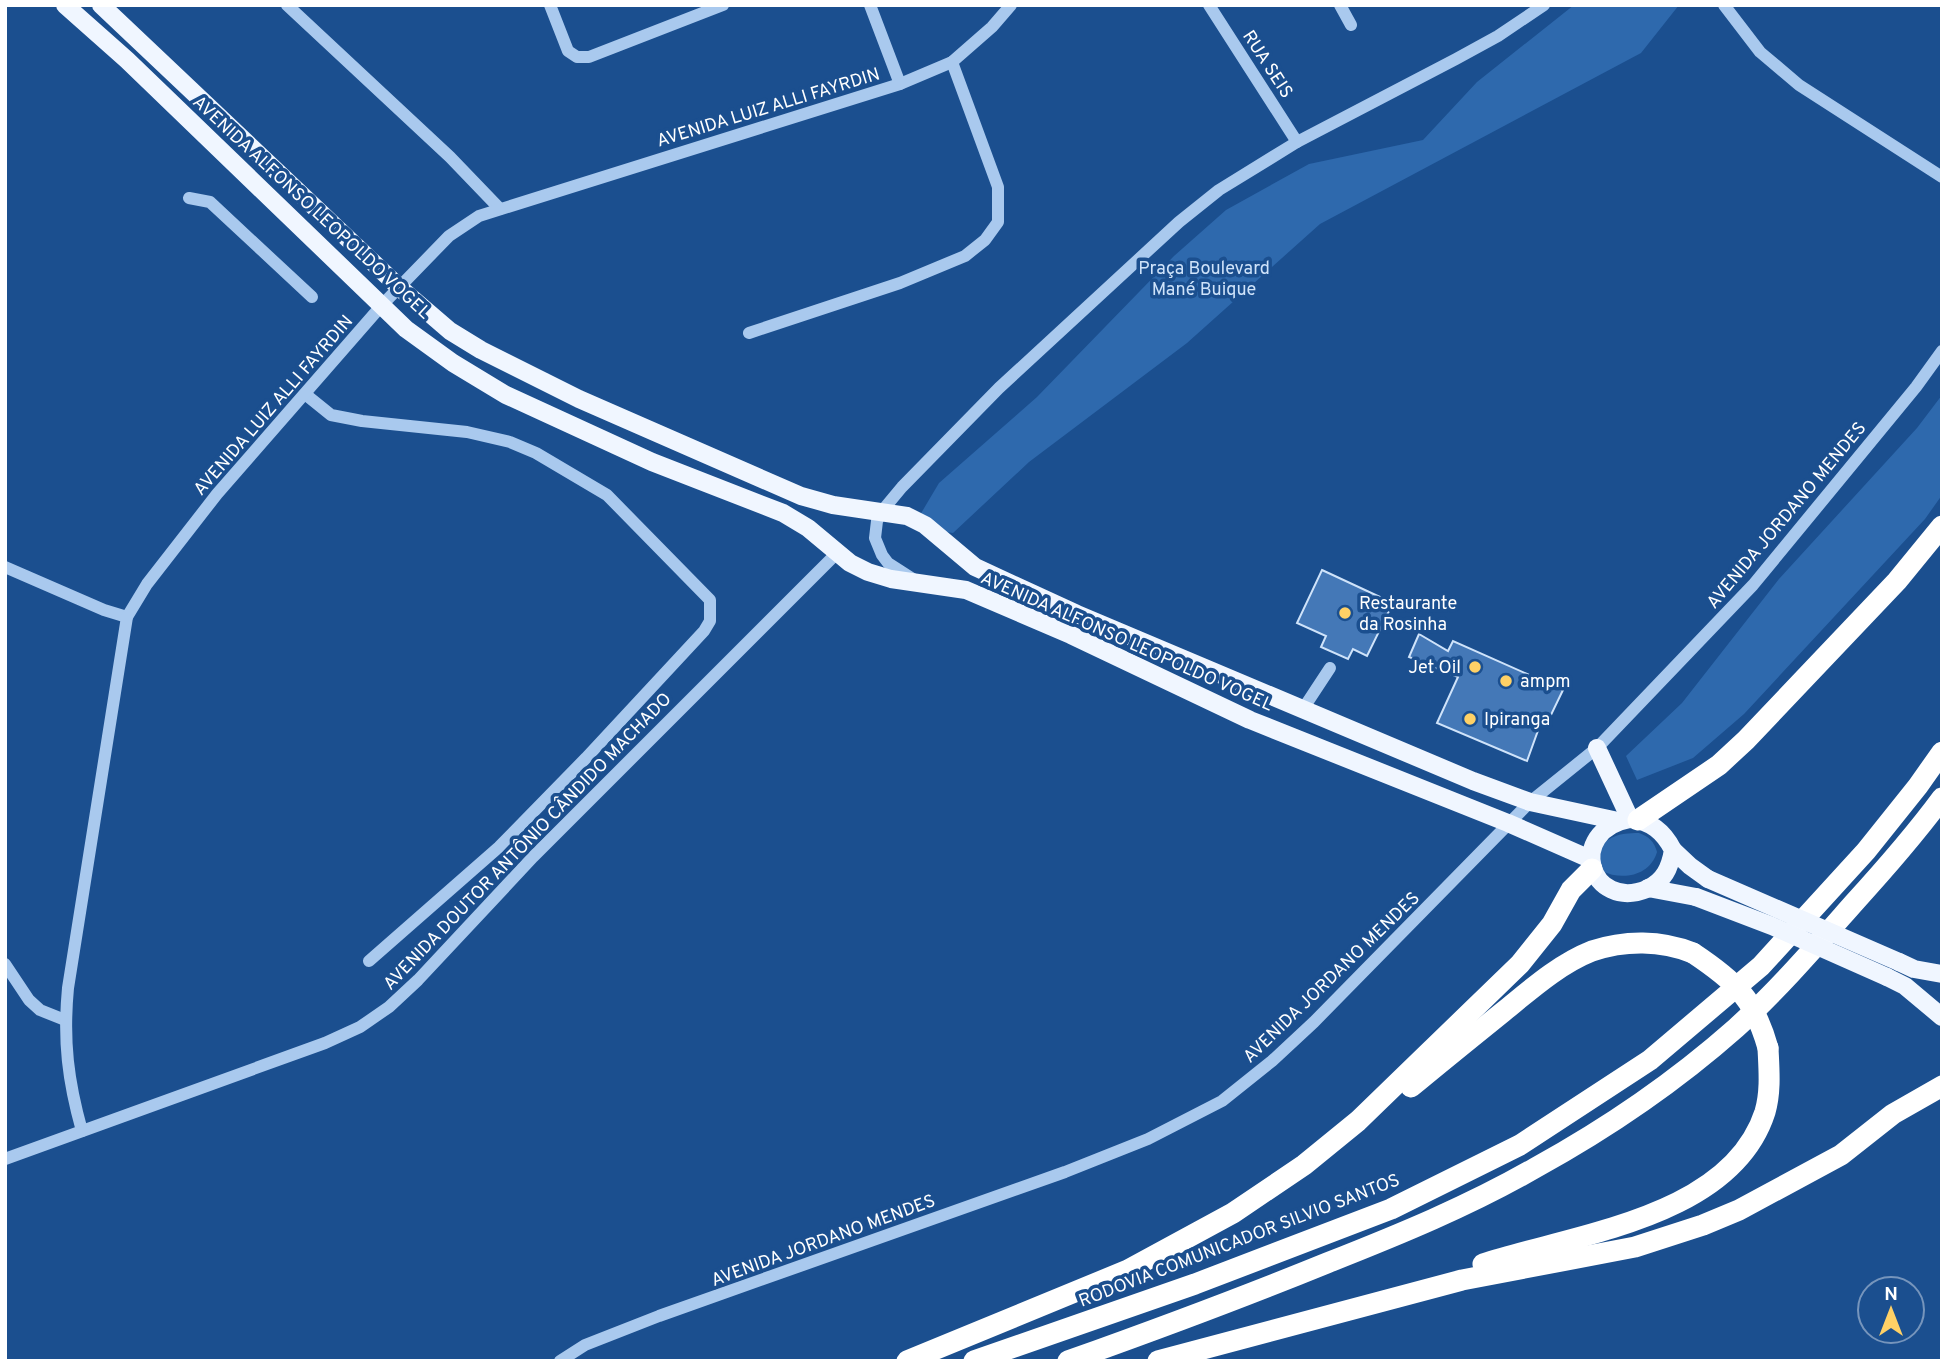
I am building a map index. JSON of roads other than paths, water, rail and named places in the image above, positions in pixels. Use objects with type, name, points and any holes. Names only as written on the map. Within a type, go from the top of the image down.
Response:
[{"type":"highway","points":[[1628,820],[1719,765],[1746,740],[1861,621],[1942,526]]},
{"type":"highway","name":"RODOVIA COMUNICADOR SILVIO SANTOS","points":[[974,1361],[1195,1284],[1391,1209],[1520,1145],[1650,1060],[1761,965],[1866,851],[1942,752]]},
{"type":"highway","points":[[1068,1361],[1217,1307],[1398,1235],[1536,1168],[1625,1113],[1691,1066],[1784,981],[1909,842],[1942,798]]},
{"type":"highway","points":[[907,1361],[1128,1270],[1233,1213],[1304,1165],[1358,1121],[1520,964],[1552,924],[1571,890],[1591,864]]},
{"type":"highway","points":[[1358,1121],[1404,1093],[1558,969],[1591,952],[1617,945],[1673,945],[1693,953],[1719,970],[1746,996],[1761,1021],[1768,1048],[1770,1084],[1765,1111],[1755,1135],[1737,1160],[1711,1183],[1687,1199],[1633,1220],[1483,1265],[1462,1280]]},
{"type":"highway","points":[[1158,1361],[1462,1280],[1634,1247],[1740,1210],[1841,1156],[1893,1114],[1942,1086]]},
{"type":"main road","name":"AVENIDA ALFONSO LEOPOLDO VOGEL","points":[[65,5],[407,329],[453,363],[506,395],[652,462],[783,513],[868,572],[891,579],[966,590],[1071,635],[1250,720],[1508,823],[1591,864]]},
{"type":"main road","name":"AVENIDA ALFONSO LEOPOLDO VOGEL","points":[[101,5],[400,288],[460,337],[481,350],[579,399],[801,496],[832,505],[907,516],[925,525],[975,567],[1077,614],[1473,781],[1530,802],[1628,820]]},
{"type":"main road","points":[[1597,748],[1628,820]]},
{"type":"main road","points":[[1673,850],[1666,873],[1659,882],[1632,894],[1615,892],[1601,883],[1591,864],[1594,843],[1604,830],[1628,820],[1660,830],[1673,850],[1707,879],[1914,969],[1942,974]]},
{"type":"main road","points":[[1648,888],[1696,897],[1772,926],[1905,986],[1942,1017]]},
{"type":"street","points":[[287,5],[450,157],[499,209]]},
{"type":"street","points":[[550,5],[568,51],[577,57],[589,57],[723,5]]},
{"type":"street","points":[[870,5],[900,85]]},
{"type":"street","name":"RUA SEIS","points":[[1209,5],[1297,142]]},
{"type":"street","points":[[1340,5],[1351,25]]},
{"type":"street","points":[[919,583],[888,564],[875,538],[877,521],[902,487],[999,388],[1179,222],[1219,190],[1297,142],[1498,36],[1544,5]]},
{"type":"street","points":[[1724,5],[1760,51],[1799,85],[1942,177]]},
{"type":"street","name":"AVENIDA LUIZ ALLI FAYRDIN","points":[[82,1131],[71,1094],[66,1063],[65,1020],[127,617],[146,584],[217,494],[382,305],[449,236],[479,216],[900,85],[952,62],[992,27],[1009,6]]},
{"type":"street","points":[[749,333],[900,283],[965,256],[985,240],[998,222],[998,187],[952,62]]},
{"type":"street","points":[[189,198],[210,202],[312,297]]},
{"type":"street","name":"AVENIDA JORDANO MENDES","points":[[560,1361],[585,1345],[659,1317],[1065,1172],[1148,1139],[1222,1101],[1272,1061],[1314,1022],[1530,802],[1597,748],[1753,585],[1916,387],[1942,351]]},
{"type":"street","points":[[305,394],[331,415],[362,421],[467,432],[510,442],[536,453],[607,495],[710,600],[710,621],[704,631],[586,758],[499,847],[369,961]]},
{"type":"street","name":"AVENIDA DOUTOR ANTÔNIO CÂNDIDO MACHADO","points":[[82,1131],[325,1043],[360,1027],[389,1007],[418,980],[542,847],[837,553]]},
{"type":"street","points":[[5,566],[104,610],[127,617]]},
{"type":"street","points":[[1303,709],[1330,668]]},
{"type":"street","points":[[5,964],[29,1000],[40,1010],[65,1020]]},
{"type":"street","points":[[5,1159],[82,1131]]},
{"type":"place","name":"Restaurante da Rosinha","points":[[1345,613]]},
{"type":"place","name":"Jet Oil","points":[[1475,667]]},
{"type":"place","name":"ampm","points":[[1506,681]]},
{"type":"place","name":"Ipiranga","points":[[1470,719]]},
{"type":"park label","name":"Praça Boulevard Mané Buique","points":[[1204,278]]}]
